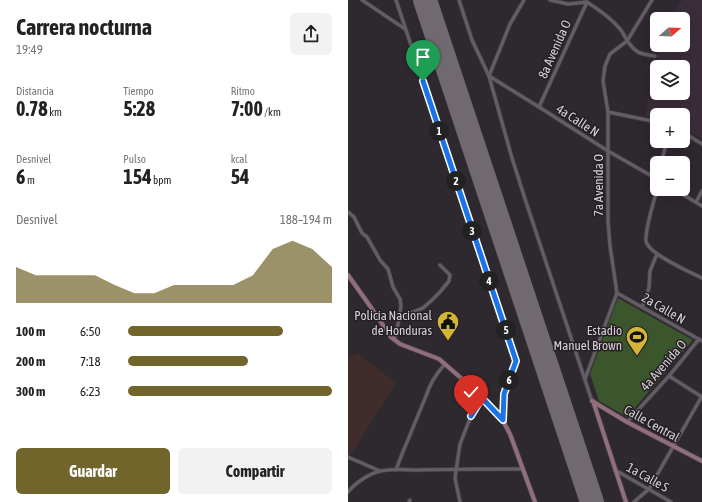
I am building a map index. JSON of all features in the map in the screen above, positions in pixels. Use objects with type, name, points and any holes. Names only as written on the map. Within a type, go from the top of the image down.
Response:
[{"type":"street","points":[[362,0],[406,30]]},
{"type":"street","points":[[396,0],[516,361],[504,394],[503,420]]},
{"type":"street","points":[[459,0],[474,45],[489,76],[524,195],[626,502]]},
{"type":"street","points":[[489,76],[510,24],[524,0]]},
{"type":"street","points":[[550,0],[568,4],[587,1],[609,17],[621,30],[634,49],[640,54],[655,56]]},
{"type":"street","name":"7a Avenida O","points":[[585,380],[617,293],[608,221],[608,112],[604,81],[605,66],[610,54],[627,40],[652,0]]},
{"type":"street","name":"8a Avenida O","points":[[540,107],[587,1]]},
{"type":"street","name":"4a Calle N","points":[[489,76],[608,151],[650,175]]},
{"type":"street","points":[[608,112],[650,121]]},
{"type":"street","points":[[690,136],[702,144]]},
{"type":"street","points":[[696,202],[702,191]]},
{"type":"street","points":[[655,196],[646,232],[646,242],[649,248],[657,254],[702,278]]},
{"type":"street","points":[[686,196],[702,206]]},
{"type":"street","points":[[348,212],[354,217],[362,233],[367,237],[380,260],[388,269],[393,287],[400,299],[401,306],[399,320],[394,340]]},
{"type":"street","points":[[642,307],[649,288],[650,271],[657,254]]},
{"type":"street","points":[[399,320],[423,308],[449,281],[450,275],[440,265]]},
{"type":"street","points":[[348,275],[394,340],[400,344],[439,359],[482,398],[503,420],[510,434],[535,502]]},
{"type":"street","name":"2a Calle N","points":[[617,293],[700,340]]},
{"type":"street","name":"4a Avenida O","points":[[627,422],[700,340]]},
{"type":"street","points":[[396,470],[428,388],[435,375],[444,364]]},
{"type":"street","points":[[634,502],[649,489],[702,397],[669,376]]},
{"type":"street","points":[[460,502],[455,478],[460,444],[471,416],[482,398]]},
{"type":"street","name":"Calle Central","points":[[592,401],[627,422],[702,461]]},
{"type":"street","points":[[348,457],[380,471]]},
{"type":"street","points":[[348,492],[362,480],[380,471],[523,469]]},
{"type":"street","name":"1a Calle S","points":[[615,470],[671,502]]},
{"type":"shaded area","points":[[682,0],[702,0],[702,139],[690,131],[690,108],[650,108],[650,117],[645,116],[650,93],[650,100],[690,100],[690,60],[657,60],[658,52],[690,52],[690,12],[674,12]]},
{"type":"shaded area","points":[[358,353],[396,383],[348,459],[348,358]]},
{"type":"green space","name":"Estadio Manuel Brown","points":[[618,298],[693,340],[627,417],[599,401],[590,374]]},
{"type":"runway","points":[[425,0],[592,502]]},
{"type":"place","name":"Policía Nacional de Honduras","points":[[448,342]]},
{"type":"place","name":"Estadio Manuel Brown","points":[[637,356]]},
{"type":"route","points":[[423,81],[516,361],[504,394],[503,420],[482,398],[471,416]]}]
